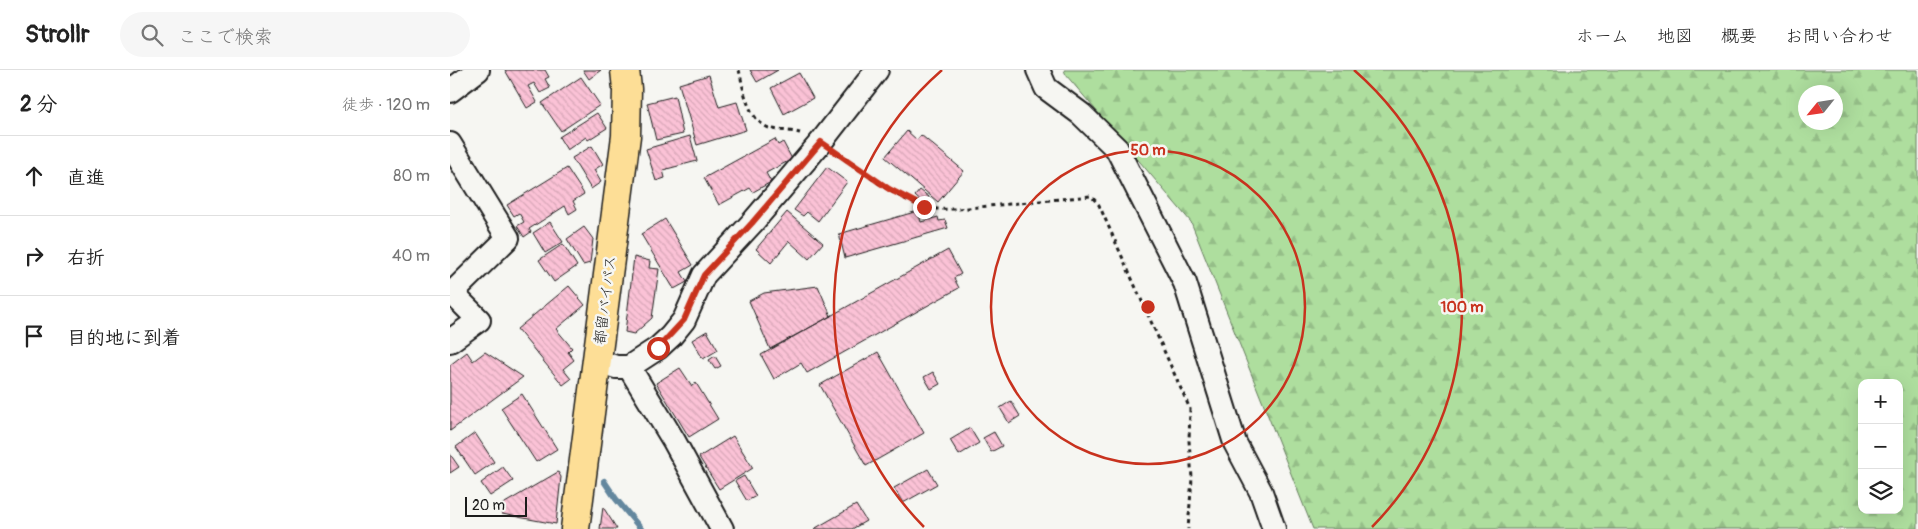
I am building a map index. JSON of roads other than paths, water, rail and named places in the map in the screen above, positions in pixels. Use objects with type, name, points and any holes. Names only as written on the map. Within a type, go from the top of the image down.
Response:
[{"type":"highway","name":"都留バイパス","points":[[575,529],[626,136],[627,89],[625,70]]},
{"type":"street","points":[[450,92],[478,70]]},
{"type":"street","points":[[598,361],[616,367],[629,367],[658,348],[671,336],[684,320],[704,275],[752,223],[821,142],[877,70]]},
{"type":"street","points":[[1038,70],[1046,88],[1082,114],[1116,149],[1185,283],[1236,443],[1261,492],[1274,529]]},
{"type":"street","points":[[450,144],[508,238],[451,292],[479,320],[450,341]]},
{"type":"street","points":[[629,367],[674,441],[722,529]]},
{"type":"waterway","points":[[604,481],[641,529]]}]
